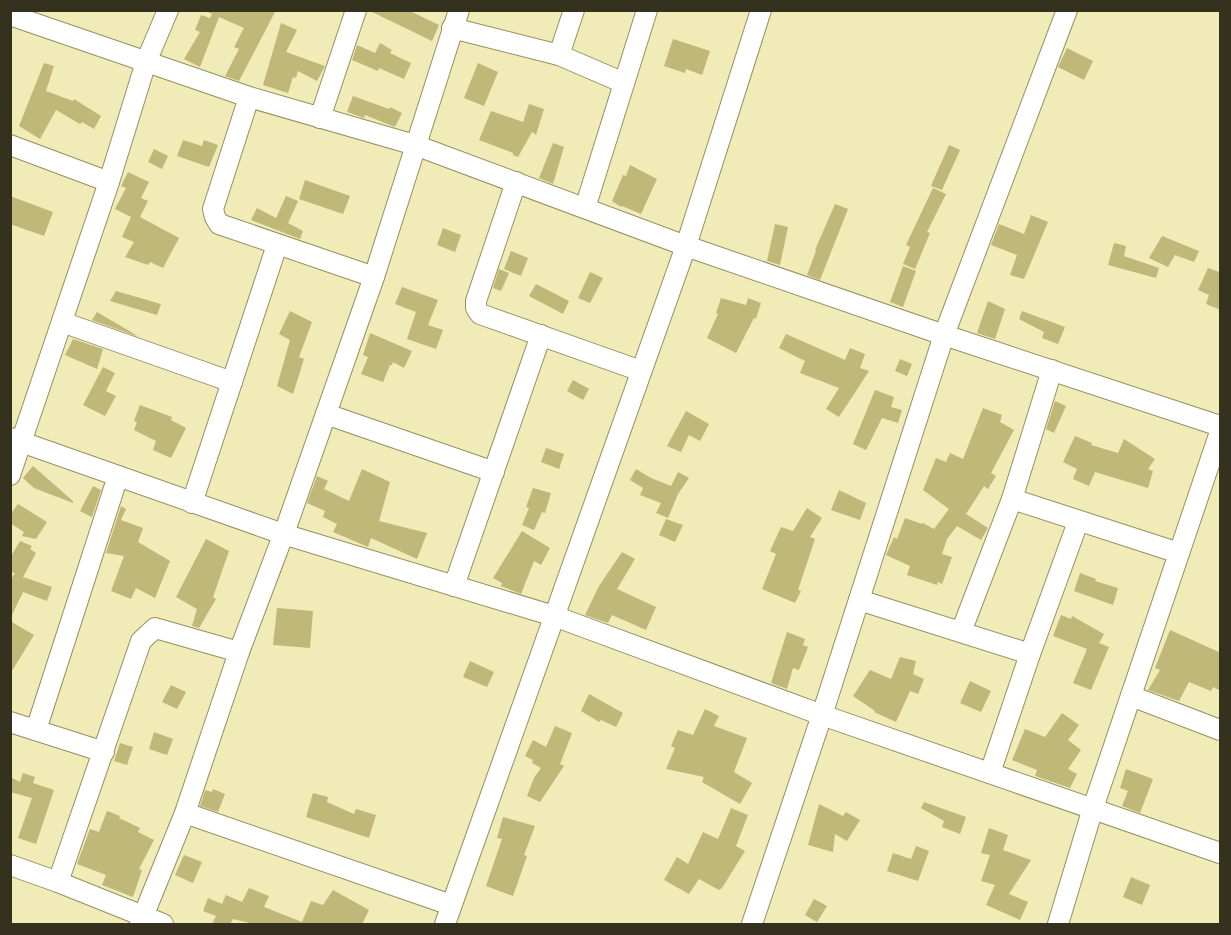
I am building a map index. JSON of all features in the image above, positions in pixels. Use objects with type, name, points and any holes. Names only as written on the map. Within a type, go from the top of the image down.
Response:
[{"type":"street","points":[[10,475],[16,440],[62,322],[146,63],[168,10]]},
{"type":"street","points":[[320,118],[356,10]]},
{"type":"street","points":[[559,55],[574,10]]},
{"type":"street","points":[[585,208],[647,10]]},
{"type":"street","points":[[445,924],[686,246],[761,10]]},
{"type":"street","points":[[752,924],[944,335],[1066,10]]},
{"type":"street","points":[[10,15],[249,97],[415,145],[686,246],[944,335],[1221,426]]},
{"type":"street","points":[[140,921],[184,813],[239,652],[374,277],[455,19],[559,55],[624,82]]},
{"type":"street","points":[[249,97],[213,209],[214,217],[219,224],[374,277]]},
{"type":"street","points":[[10,145],[109,182]]},
{"type":"street","points":[[516,182],[476,301],[476,308],[480,314],[641,371]]},
{"type":"street","points":[[192,503],[277,245]]},
{"type":"street","points":[[62,322],[232,382]]},
{"type":"street","points":[[454,586],[541,335]]},
{"type":"street","points":[[962,632],[1011,499],[1052,370]]},
{"type":"street","points":[[326,414],[494,472]]},
{"type":"street","points":[[1058,924],[1093,808],[1221,432]]},
{"type":"street","points":[[16,440],[283,534],[554,616],[822,715],[1221,854]]},
{"type":"street","points":[[36,730],[117,476]]},
{"type":"street","points":[[1011,499],[1179,554]]},
{"type":"street","points":[[990,773],[1078,522]]},
{"type":"street","points":[[859,600],[1030,654]]},
{"type":"street","points":[[58,882],[141,641],[155,628],[239,652]]},
{"type":"street","points":[[1131,696],[1221,730]]},
{"type":"street","points":[[10,722],[104,752]]},
{"type":"street","points":[[184,813],[451,905]]},
{"type":"street","points":[[10,865],[58,882],[140,921],[163,924]]},
{"type":"building","points":[[203,10],[276,10],[239,81],[225,76],[239,49],[234,47],[244,28],[219,17],[200,67],[184,59],[200,32],[195,30],[201,15],[210,18],[212,14]]},
{"type":"building","points":[[368,10],[408,10],[439,25],[432,41]]},
{"type":"building","points":[[281,23],[297,30],[286,52],[325,66],[317,81],[298,71],[296,78],[293,77],[288,93],[263,85]]},
{"type":"building","points":[[673,39],[710,51],[702,75],[686,69],[685,73],[664,66]]},
{"type":"building","points":[[380,43],[392,50],[390,53],[411,63],[404,79],[352,60],[357,45],[375,53]]},
{"type":"building","points":[[1067,48],[1093,61],[1084,80],[1058,67]]},
{"type":"building","points":[[44,63],[54,66],[46,91],[73,101],[74,99],[101,116],[94,129],[56,110],[40,139],[19,126]]},
{"type":"building","points":[[478,63],[498,72],[484,106],[464,98]]},
{"type":"building","points":[[353,96],[402,113],[395,127],[365,115],[364,118],[347,112]]},
{"type":"building","points":[[529,104],[544,109],[536,135],[532,132],[518,157],[479,140],[491,111],[523,122]]},
{"type":"building","points":[[183,140],[202,146],[204,140],[218,145],[209,167],[177,156]]},
{"type":"building","points":[[553,143],[564,147],[553,184],[539,178]]},
{"type":"building","points":[[949,145],[960,150],[942,190],[931,186]]},
{"type":"building","points":[[154,149],[168,156],[162,169],[148,162]]},
{"type":"building","points":[[630,165],[657,179],[641,214],[612,201]]},
{"type":"building","points":[[128,172],[149,182],[141,198],[148,201],[140,217],[179,238],[163,268],[150,262],[148,265],[125,257],[134,242],[122,237],[131,217],[115,209],[126,188],[121,186]]},
{"type":"building","points":[[305,180],[350,196],[343,214],[299,199]]},
{"type":"building","points":[[933,188],[946,194],[927,232],[930,233],[915,269],[903,264],[910,247],[906,245]]},
{"type":"building","points":[[10,196],[53,212],[44,236],[10,224]]},
{"type":"building","points":[[286,196],[298,201],[288,223],[303,231],[300,239],[251,220],[257,208],[276,218]]},
{"type":"building","points":[[835,204],[848,209],[820,280],[807,275]]},
{"type":"building","points":[[1031,215],[1048,222],[1024,279],[1010,275],[1017,255],[991,245],[999,224],[1024,234]]},
{"type":"building","points":[[775,224],[788,227],[780,265],[767,261]]},
{"type":"building","points":[[443,228],[461,235],[455,252],[437,245]]},
{"type":"building","points":[[1162,236],[1199,251],[1194,262],[1175,255],[1168,267],[1149,258]]},
{"type":"building","points":[[1114,243],[1126,246],[1124,256],[1159,268],[1156,278],[1108,265]]},
{"type":"building","points":[[511,251],[528,258],[521,276],[504,269]]},
{"type":"building","points":[[903,266],[916,271],[903,307],[890,302]]},
{"type":"building","points":[[1208,268],[1219,272],[1221,269],[1221,310],[1206,304],[1209,295],[1198,290]]},
{"type":"building","points":[[499,269],[509,273],[501,291],[493,288]]},
{"type":"building","points":[[590,272],[603,278],[590,303],[578,298]]},
{"type":"building","points":[[536,284],[569,301],[563,314],[529,296]]},
{"type":"building","points":[[402,287],[438,300],[428,325],[443,330],[436,349],[407,339],[416,312],[395,304]]},
{"type":"building","points":[[116,291],[161,304],[157,315],[110,301]]},
{"type":"building","points":[[721,298],[746,305],[748,298],[761,303],[756,319],[754,318],[736,353],[707,338],[718,314],[716,313]]},
{"type":"building","points":[[988,301],[1005,309],[995,339],[977,333]]},
{"type":"building","points":[[290,311],[312,322],[299,357],[304,359],[293,394],[277,386],[290,340],[279,334]]},
{"type":"building","points":[[1022,311],[1065,327],[1058,344],[1042,338],[1044,332],[1019,319]]},
{"type":"building","points":[[97,312],[139,337],[89,319],[92,320]]},
{"type":"building","points":[[370,333],[412,351],[404,368],[393,362],[390,365],[383,382],[361,374],[368,357],[363,355]]},
{"type":"building","points":[[786,334],[845,360],[850,348],[865,354],[860,368],[869,371],[839,417],[826,409],[839,388],[800,373],[805,361],[779,348]]},
{"type":"building","points":[[73,339],[103,349],[97,369],[65,355]]},
{"type":"building","points":[[900,359],[912,364],[907,376],[895,371]]},
{"type":"building","points":[[103,367],[115,373],[106,391],[116,396],[105,416],[83,405]]},
{"type":"building","points":[[573,380],[589,389],[583,400],[567,391]]},
{"type":"building","points":[[875,390],[894,397],[891,407],[902,410],[898,423],[882,418],[866,450],[853,444]]},
{"type":"building","points":[[1055,401],[1066,406],[1054,433],[1046,429]]},
{"type":"building","points":[[140,405],[172,417],[171,420],[186,428],[171,458],[153,450],[156,441],[134,430],[137,422],[134,421]]},
{"type":"building","points":[[983,408],[1002,415],[1000,422],[1014,430],[991,473],[996,476],[988,489],[984,486],[966,514],[988,528],[981,540],[957,526],[947,539],[942,554],[952,557],[942,584],[938,582],[937,585],[907,575],[910,566],[886,555],[894,537],[897,539],[905,518],[934,529],[949,509],[923,490],[936,458],[946,462],[950,453],[963,459]]},
{"type":"building","points":[[686,411],[709,424],[700,441],[689,435],[681,452],[667,446]]},
{"type":"building","points":[[1075,436],[1092,443],[1091,445],[1118,453],[1124,439],[1155,459],[1148,469],[1153,471],[1148,488],[1095,472],[1089,486],[1073,479],[1077,469],[1063,462]]},
{"type":"building","points":[[546,448],[564,454],[559,469],[541,462]]},
{"type":"building","points":[[33,466],[73,503],[34,488],[23,478]]},
{"type":"building","points":[[362,469],[390,482],[379,521],[427,533],[417,559],[371,538],[368,547],[333,532],[337,524],[323,517],[325,511],[307,503],[317,476],[328,481],[324,489],[349,501]]},
{"type":"building","points":[[636,469],[671,486],[678,472],[689,478],[678,494],[668,518],[656,513],[661,503],[640,495],[643,488],[630,480]]},
{"type":"building","points":[[93,486],[101,490],[92,517],[80,511]]},
{"type":"building","points":[[533,488],[551,493],[545,513],[542,512],[534,530],[522,525],[529,508],[526,507]]},
{"type":"building","points":[[839,490],[866,503],[860,520],[831,510]]},
{"type":"building","points":[[18,504],[47,522],[36,539],[22,536],[24,532],[10,523],[10,515]]},
{"type":"building","points":[[121,506],[126,509],[121,520],[143,528],[138,542],[170,561],[155,598],[136,588],[131,599],[111,591],[124,556],[106,553]]},
{"type":"building","points":[[807,508],[822,518],[810,537],[815,539],[798,590],[801,591],[795,603],[762,589],[776,554],[770,551],[781,527],[793,531]]},
{"type":"building","points":[[666,519],[683,525],[675,542],[659,535]]},
{"type":"building","points":[[522,531],[550,548],[541,565],[534,561],[521,594],[501,586],[502,583],[493,578]]},
{"type":"building","points":[[206,539],[229,551],[213,597],[216,599],[199,628],[192,626],[197,609],[176,597]]},
{"type":"building","points":[[20,541],[32,546],[30,549],[36,553],[23,577],[52,587],[47,601],[23,592],[10,619],[10,582],[16,574],[10,571],[10,558]]},
{"type":"building","points":[[622,552],[635,559],[617,589],[656,607],[646,630],[612,615],[608,623],[585,615],[599,586]]},
{"type":"building","points":[[1080,573],[1096,579],[1095,581],[1118,588],[1113,605],[1074,591]]},
{"type":"building","points":[[277,608],[313,611],[310,648],[273,645]]},
{"type":"building","points":[[1061,615],[1071,619],[1072,616],[1104,634],[1099,643],[1109,647],[1091,690],[1073,683],[1087,649],[1053,636]]},
{"type":"building","points":[[10,621],[34,635],[10,674]]},
{"type":"building","points":[[1170,630],[1221,653],[1221,691],[1213,687],[1211,691],[1189,682],[1179,701],[1148,690],[1160,670],[1155,668]]},
{"type":"building","points":[[787,632],[805,639],[803,645],[808,647],[799,670],[793,668],[787,689],[771,683]]},
{"type":"building","points":[[900,657],[916,661],[913,674],[924,679],[918,694],[910,691],[896,722],[874,712],[853,696],[870,670],[891,679]]},
{"type":"building","points":[[470,661],[494,672],[487,687],[463,677]]},
{"type":"building","points":[[970,681],[991,691],[981,712],[960,703]]},
{"type":"building","points":[[171,685],[186,692],[177,709],[162,702]]},
{"type":"building","points":[[589,694],[623,713],[616,727],[601,720],[599,722],[581,711]]},
{"type":"building","points":[[705,709],[719,716],[714,726],[747,738],[734,772],[752,783],[740,804],[702,782],[704,777],[666,769],[675,748],[671,746],[678,730],[693,735]]},
{"type":"building","points":[[1062,713],[1079,725],[1068,740],[1081,750],[1068,769],[1077,774],[1070,788],[1035,776],[1037,770],[1012,760],[1025,729],[1045,737]]},
{"type":"building","points":[[555,726],[572,733],[560,764],[564,766],[540,802],[527,796],[541,768],[525,756],[533,740],[546,747]]},
{"type":"building","points":[[154,732],[173,739],[167,755],[149,749]]},
{"type":"building","points":[[120,743],[133,747],[127,765],[114,761]]},
{"type":"building","points":[[1126,769],[1153,779],[1140,813],[1122,806],[1128,791],[1120,788]]},
{"type":"building","points":[[23,773],[35,777],[33,783],[54,790],[36,844],[18,838],[32,798],[10,792],[10,777],[20,782]]},
{"type":"building","points":[[213,789],[225,794],[218,812],[200,806],[205,790],[212,792]]},
{"type":"building","points":[[313,793],[328,797],[327,802],[354,814],[356,809],[376,815],[369,838],[306,817]]},
{"type":"building","points":[[924,802],[966,817],[960,834],[942,827],[944,821],[921,808]]},
{"type":"building","points":[[819,804],[843,816],[846,812],[860,820],[847,841],[835,834],[833,852],[808,845]]},
{"type":"building","points":[[731,808],[748,815],[736,846],[745,851],[722,888],[719,890],[699,879],[689,894],[664,880],[677,857],[688,864],[703,832],[718,839]]},
{"type":"building","points":[[107,811],[140,828],[138,832],[154,840],[139,869],[142,870],[133,897],[102,885],[106,875],[77,864],[90,829],[99,832]]},
{"type":"building","points":[[503,817],[535,826],[513,896],[486,886],[502,839],[497,838]]},
{"type":"building","points":[[989,828],[1008,835],[1003,850],[1031,860],[1009,894],[1028,902],[1020,920],[986,905],[995,885],[981,881],[990,855],[981,853]]},
{"type":"building","points":[[916,846],[929,851],[918,881],[887,871],[893,853],[911,859]]},
{"type":"building","points":[[184,855],[202,862],[193,883],[175,875]]},
{"type":"building","points":[[1131,877],[1150,885],[1142,905],[1123,897]]},
{"type":"building","points":[[249,888],[269,896],[264,907],[302,922],[311,901],[323,905],[333,890],[369,910],[362,924],[254,924],[233,919],[230,924],[212,924],[216,916],[203,911],[208,898],[222,904],[226,895],[242,902]]},
{"type":"building","points":[[814,899],[827,906],[817,922],[805,915]]}]
